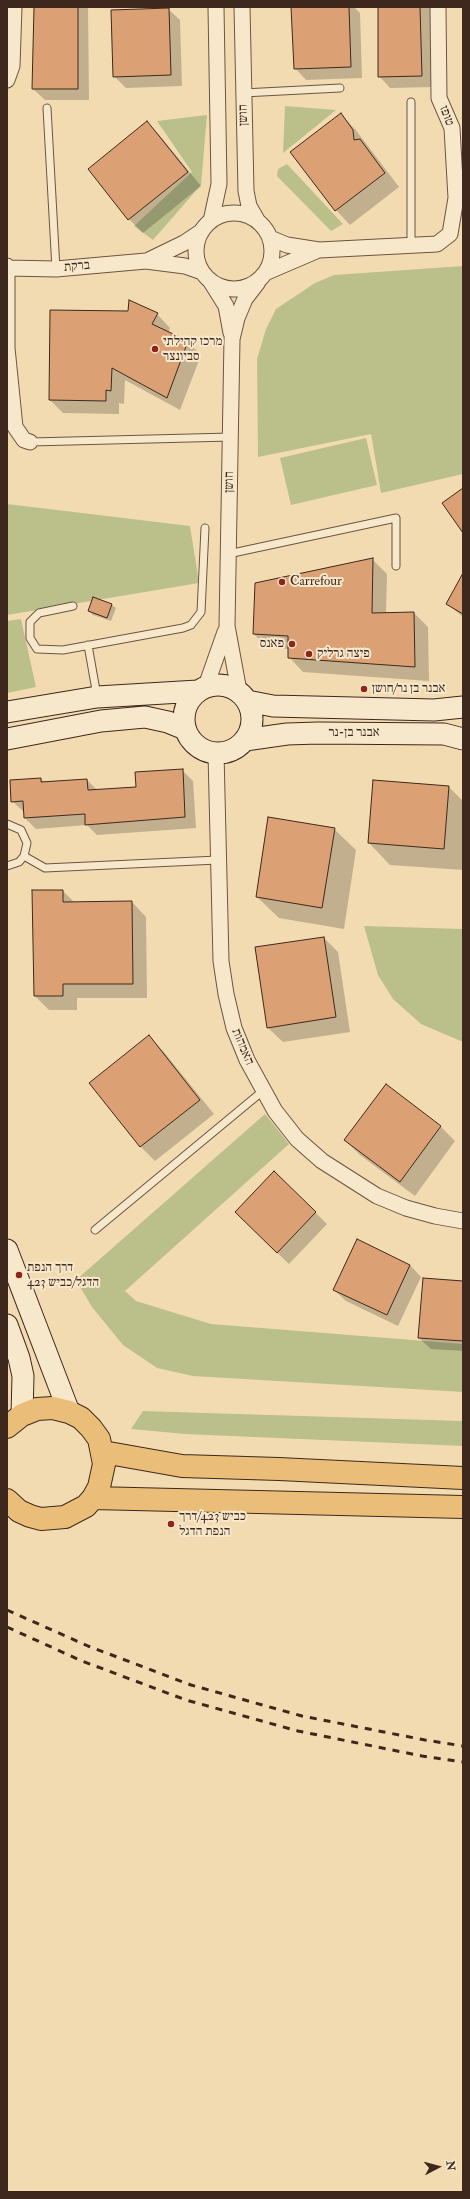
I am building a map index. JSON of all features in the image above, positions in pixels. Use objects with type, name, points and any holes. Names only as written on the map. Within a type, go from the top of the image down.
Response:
[{"type":"main road","points":[[7,1500],[19,1511],[30,1516],[53,1519],[76,1512],[92,1498],[100,1487],[103,1476],[103,1452],[99,1439],[81,1418],[69,1412],[53,1408],[37,1409],[14,1421]]},
{"type":"main road","points":[[103,1452],[182,1466],[463,1478]]},
{"type":"main road","points":[[92,1498],[463,1507]]},
{"type":"street","points":[[7,80],[12,66],[14,7]]},
{"type":"street","name":"חושן","points":[[206,226],[219,184],[216,7]]},
{"type":"street","name":"חושן","points":[[242,7],[246,191],[249,206],[257,220]]},
{"type":"street","name":"טופז","points":[[270,238],[287,245],[319,250],[437,244],[450,234],[459,194],[452,128],[439,98],[438,7]]},
{"type":"street","points":[[229,213],[239,213],[257,220],[265,228],[270,238],[272,256],[263,277],[239,290],[219,287],[206,277],[197,262],[196,252],[206,226],[229,213]]},
{"type":"street","name":"ברקת","points":[[146,261],[169,252],[206,226]]},
{"type":"street","name":"טופז","points":[[263,277],[319,250]]},
{"type":"street","name":"ברקת","points":[[30,442],[24,440],[15,427],[7,348],[7,267],[56,269],[146,261],[185,266],[206,277]]},
{"type":"street","name":"חושן","points":[[206,277],[226,306],[232,339],[227,626],[243,696]]},
{"type":"street","name":"חושן","points":[[232,339],[237,318],[245,299],[263,277]]},
{"type":"street","name":"חושן","points":[[202,689],[227,626]]},
{"type":"street","points":[[7,712],[97,697],[202,689],[223,685],[243,696],[252,720],[250,730],[245,740],[232,750],[216,753],[197,747],[190,739],[185,729],[184,718],[190,698],[202,689]]},
{"type":"street","name":"אבנר בן-נר","points":[[243,696],[273,706],[434,710],[463,707]]},
{"type":"street","points":[[7,739],[100,721],[145,717],[168,722],[185,729]]},
{"type":"street","name":"אבנר בן-נר","points":[[245,740],[287,734],[318,733],[444,734],[463,739]]},
{"type":"street","name":"האמהות","points":[[216,753],[219,928],[226,994],[234,1028],[247,1060],[275,1111],[297,1139],[322,1161],[377,1196],[406,1208],[435,1216],[463,1221]]},
{"type":"street","points":[[7,1250],[69,1412]]},
{"type":"street","points":[[7,1326],[19,1358],[23,1376],[14,1421]]},
{"type":"lane","points":[[243,93],[340,88]]},
{"type":"lane","points":[[411,102],[411,245]]},
{"type":"lane","points":[[47,108],[56,269]]},
{"type":"lane","points":[[30,442],[47,443],[231,437]]},
{"type":"lane","points":[[228,554],[396,518],[396,566]]},
{"type":"lane","points":[[73,606],[39,613],[30,622],[30,638],[37,649],[47,650],[88,645],[183,628],[196,621],[201,612],[205,528]]},
{"type":"lane","points":[[88,645],[97,697]]},
{"type":"lane","points":[[7,824],[15,826],[25,836],[27,843],[24,856],[19,862],[7,866]]},
{"type":"lane","points":[[24,856],[45,868],[218,860]]},
{"type":"lane","points":[[95,1230],[264,1090]]},
{"type":"green space","points":[[285,106],[336,110],[283,153]]},
{"type":"green space","points":[[207,115],[201,185],[153,240],[134,226],[192,172],[157,121]]},
{"type":"green space","points":[[287,164],[343,224],[331,231],[277,176],[278,169]]},
{"type":"green space","points":[[463,266],[463,474],[381,493],[371,434],[258,457],[257,359],[266,329],[276,309],[315,283],[334,275]]},
{"type":"green space","points":[[366,438],[377,485],[291,505],[280,458]]},
{"type":"green space","points":[[7,504],[190,526],[199,583],[7,615]]},
{"type":"green space","points":[[21,619],[36,687],[7,693],[7,621]]},
{"type":"green space","points":[[364,926],[463,929],[463,1042],[421,1024],[393,999],[378,975]]},
{"type":"green space","points":[[265,1114],[289,1144],[125,1291],[136,1301],[211,1324],[463,1344],[463,1392],[193,1376],[157,1368],[123,1345],[92,1307],[76,1280]]},
{"type":"green space","points":[[143,1411],[463,1421],[463,1446],[185,1434],[131,1429]]},
{"type":"building","points":[[34,7],[78,7],[78,89],[32,89]]},
{"type":"building","points":[[291,7],[349,7],[351,67],[294,69]]},
{"type":"building","points":[[378,7],[420,7],[422,76],[378,77]]},
{"type":"building","points":[[169,8],[171,75],[113,77],[111,10]]},
{"type":"building","points":[[341,113],[353,130],[354,140],[360,139],[385,173],[335,211],[290,152]]},
{"type":"building","points":[[147,121],[188,172],[128,220],[88,169]]},
{"type":"building","points":[[129,300],[158,313],[152,324],[188,341],[167,398],[112,368],[111,391],[106,390],[106,401],[49,400],[50,310],[128,311]]},
{"type":"building","points":[[463,488],[463,533],[442,503]]},
{"type":"building","points":[[373,558],[372,613],[414,612],[415,667],[288,658],[288,636],[253,634],[255,583]]},
{"type":"building","points":[[463,573],[463,614],[446,604]]},
{"type":"building","points":[[93,597],[112,604],[107,618],[88,611]]},
{"type":"building","points":[[183,769],[185,817],[85,825],[85,814],[24,818],[23,801],[11,802],[10,780],[41,778],[41,782],[87,779],[88,790],[136,787],[135,772]]},
{"type":"building","points":[[373,780],[449,786],[444,849],[368,843]]},
{"type":"building","points":[[268,817],[335,828],[322,908],[256,897]]},
{"type":"building","points":[[32,890],[63,890],[63,902],[132,901],[133,984],[63,984],[63,996],[34,996]]},
{"type":"building","points":[[324,937],[336,1017],[267,1028],[255,947]]},
{"type":"building","points":[[149,1035],[200,1100],[140,1147],[89,1083]]},
{"type":"building","points":[[386,1084],[441,1126],[400,1182],[344,1140]]},
{"type":"building","points":[[274,1171],[316,1212],[277,1253],[235,1212]]},
{"type":"building","points":[[357,1239],[410,1265],[387,1315],[333,1290]]},
{"type":"building","points":[[423,1278],[463,1281],[463,1341],[418,1338]]},
{"type":"railway","points":[[7,1610],[88,1646],[191,1685],[302,1716],[463,1746]]},
{"type":"railway","points":[[7,1627],[82,1661],[186,1700],[298,1731],[422,1756],[463,1762]]},
{"type":"place","name":"מרכז קהילתי סביונצר","points":[[155,349]]},
{"type":"place","name":"Carrefour","points":[[282,582]]},
{"type":"place","name":"פאנס","points":[[292,644]]},
{"type":"place","name":"פיצה גרליק","points":[[309,654]]},
{"type":"place","name":"אבנר בן נר/חושן","points":[[364,689]]},
{"type":"place","name":"דרך הנפת הדגל/כביש 423","points":[[19,1275]]},
{"type":"place","name":"כביש 423/דרך הנפת הדגל","points":[[171,1524]]}]
